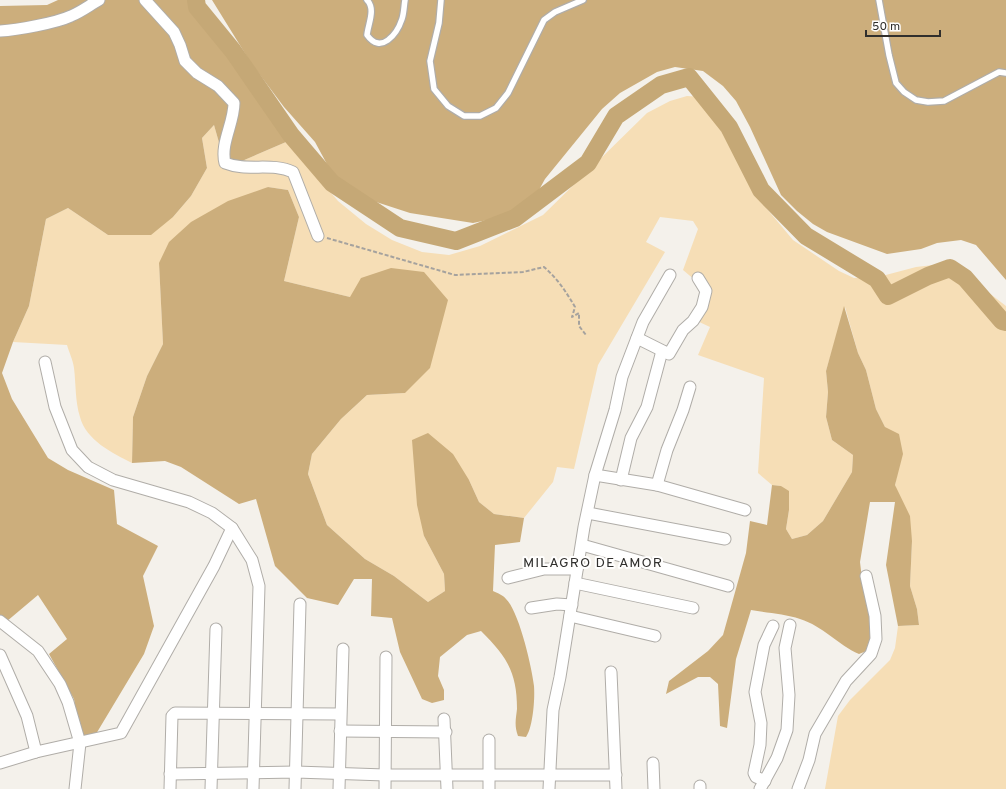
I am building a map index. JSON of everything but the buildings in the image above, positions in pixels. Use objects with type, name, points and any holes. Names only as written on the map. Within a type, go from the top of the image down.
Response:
[{"type":"street","points":[[0,30],[9,30],[59,21],[72,16],[98,0]]},
{"type":"street","points":[[144,0],[174,32],[185,61],[197,73],[218,86],[234,103],[234,112],[223,154],[225,163],[236,167],[284,168],[293,172],[318,236]]},
{"type":"street","points":[[549,789],[553,710],[595,475],[615,410],[622,377],[643,322],[670,275]]},
{"type":"street","points":[[637,338],[669,354],[683,330],[693,321],[702,307],[706,292],[698,278]]},
{"type":"street","points":[[621,480],[631,438],[647,407],[662,351]]},
{"type":"street","points":[[45,362],[55,407],[72,450],[88,467],[113,480],[189,502],[212,513],[232,528],[252,560],[259,586],[253,789]]},
{"type":"street","points":[[657,485],[667,450],[690,387]]},
{"type":"street","points":[[595,475],[657,485],[745,510]]},
{"type":"street","points":[[588,513],[725,539]]},
{"type":"street","points":[[0,764],[36,752],[121,733],[214,566],[232,528]]},
{"type":"street","points":[[582,545],[728,586]]},
{"type":"street","points":[[508,578],[544,569],[577,569]]},
{"type":"street","points":[[798,789],[809,760],[815,734],[846,681],[871,654],[876,639],[875,616],[866,576]]},
{"type":"street","points":[[575,583],[693,608]]},
{"type":"street","points":[[295,789],[300,604]]},
{"type":"street","points":[[531,608],[557,604],[571,610],[654,636]]},
{"type":"street","points":[[0,621],[38,651],[60,684],[68,702],[80,743],[75,789]]},
{"type":"street","points":[[773,626],[764,645],[755,692],[762,723],[760,745],[754,773],[762,785],[777,758],[787,730],[789,695],[785,648],[790,625]]},
{"type":"street","points":[[211,789],[216,630]]},
{"type":"street","points":[[339,789],[343,649]]},
{"type":"street","points":[[0,655],[27,716],[36,752]]},
{"type":"street","points":[[385,789],[386,657]]},
{"type":"street","points":[[611,672],[616,789]]},
{"type":"street","points":[[170,789],[172,716],[175,713],[340,714]]},
{"type":"street","points":[[444,719],[446,732],[447,789]]},
{"type":"street","points":[[340,731],[385,730],[446,732]]},
{"type":"street","points":[[489,740],[489,789]]},
{"type":"street","points":[[653,763],[654,789]]},
{"type":"street","points":[[170,774],[296,772],[385,775],[616,775]]},
{"type":"lane","points":[[367,0],[370,3],[372,17],[367,35],[371,41],[380,44],[388,40],[396,32],[402,19],[405,0]]},
{"type":"lane","points":[[441,0],[439,23],[430,61],[434,89],[448,106],[464,116],[480,116],[496,108],[508,93],[544,20],[555,12],[583,0]]},
{"type":"lane","points":[[879,0],[889,55],[896,83],[904,92],[916,100],[928,102],[944,101],[999,72],[1006,73]]},
{"type":"path","points":[[318,236],[455,275],[523,272],[544,267],[553,275],[571,300],[575,307],[572,317],[579,313],[579,326],[586,335]]},
{"type":"shaded area","points":[[58,0],[196,0],[249,84],[293,139],[242,161],[224,160],[214,125],[202,138],[207,168],[191,196],[173,217],[151,235],[108,235],[68,208],[46,219],[29,306],[13,342],[2,373],[12,399],[48,458],[68,470],[114,490],[117,524],[158,546],[143,576],[154,626],[144,654],[93,739],[80,739],[74,699],[49,654],[67,639],[38,595],[0,627],[0,6],[47,5]]},
{"type":"shaded area","points":[[212,0],[1006,0],[1006,280],[976,245],[961,240],[937,243],[921,249],[887,254],[827,232],[813,224],[781,195],[750,127],[736,101],[723,86],[703,71],[675,67],[657,72],[620,93],[602,109],[545,179],[534,199],[521,213],[473,223],[410,213],[367,199],[349,190],[328,166],[315,142],[284,107],[251,63]]},
{"type":"shaded area","points":[[687,96],[703,97],[746,165],[767,209],[793,240],[839,271],[854,278],[882,276],[916,267],[942,264],[975,282],[1006,306],[1006,789],[825,789],[838,716],[850,700],[890,660],[895,648],[898,626],[919,625],[917,609],[910,586],[912,541],[895,485],[898,470],[885,427],[876,409],[866,370],[858,353],[845,307],[826,371],[828,392],[826,417],[832,440],[853,455],[852,472],[823,521],[807,535],[792,539],[786,529],[789,510],[781,486],[772,485],[758,473],[764,378],[698,355],[710,327],[695,320],[708,291],[683,270],[698,229],[693,221],[660,217],[646,242],[665,252],[598,365],[574,469],[557,467],[553,482],[524,518],[494,514],[479,502],[469,480],[424,536],[444,574],[445,591],[428,602],[394,576],[365,559],[327,525],[308,474],[312,454],[341,419],[367,395],[405,393],[350,297],[284,281],[299,217],[288,190],[268,187],[159,263],[163,344],[147,376],[133,417],[132,463],[101,445],[83,425],[77,405],[73,365],[67,345],[13,342],[29,306],[46,219],[68,208],[108,235],[173,217],[191,196],[207,168],[202,138],[214,125],[224,160],[242,161],[293,139],[321,181],[338,201],[366,224],[392,240],[422,252],[449,255],[480,246],[543,215],[647,113],[670,101]]},
{"type":"shaded area","points":[[268,187],[288,190],[299,217],[284,281],[350,297],[361,278],[391,268],[424,272],[448,300],[430,368],[405,393],[367,395],[341,419],[312,454],[308,474],[327,525],[365,559],[394,576],[428,602],[445,591],[444,574],[424,536],[417,505],[412,440],[428,433],[453,454],[469,480],[479,502],[494,514],[524,518],[520,542],[495,545],[493,591],[503,596],[511,605],[520,627],[531,666],[534,686],[534,705],[532,720],[526,737],[518,736],[516,729],[517,709],[515,684],[512,674],[497,648],[481,631],[467,635],[440,657],[438,676],[444,690],[444,700],[432,703],[422,699],[400,652],[392,618],[371,616],[372,579],[354,579],[338,605],[307,598],[275,566],[256,499],[239,504],[181,467],[165,461],[132,463],[133,417],[147,376],[163,344],[159,263],[169,242],[191,222],[228,201]]},
{"type":"shaded area","points":[[844,306],[858,353],[866,370],[876,409],[885,427],[899,434],[903,454],[895,485],[910,516],[912,541],[910,586],[917,609],[919,625],[898,626],[886,565],[895,502],[870,502],[860,562],[862,579],[870,605],[872,636],[869,650],[859,654],[844,646],[816,626],[800,619],[751,610],[736,659],[727,728],[720,726],[718,684],[710,677],[698,677],[666,694],[669,681],[708,651],[723,635],[746,553],[750,521],[767,525],[772,485],[781,486],[789,491],[789,510],[786,529],[792,539],[807,535],[823,521],[852,472],[853,455],[832,440],[826,417],[828,392],[826,371]]},
{"type":"waterway","points":[[196,0],[197,7],[233,51],[291,135],[332,183],[400,228],[456,241],[515,218],[588,163],[616,116],[661,85],[689,77],[729,127],[761,190],[806,236],[877,279],[888,296],[928,276],[950,268],[965,278],[1002,321],[1006,322]]},
{"type":"district","name":"MILAGRO DE AMOR","points":[[593,563]]}]
